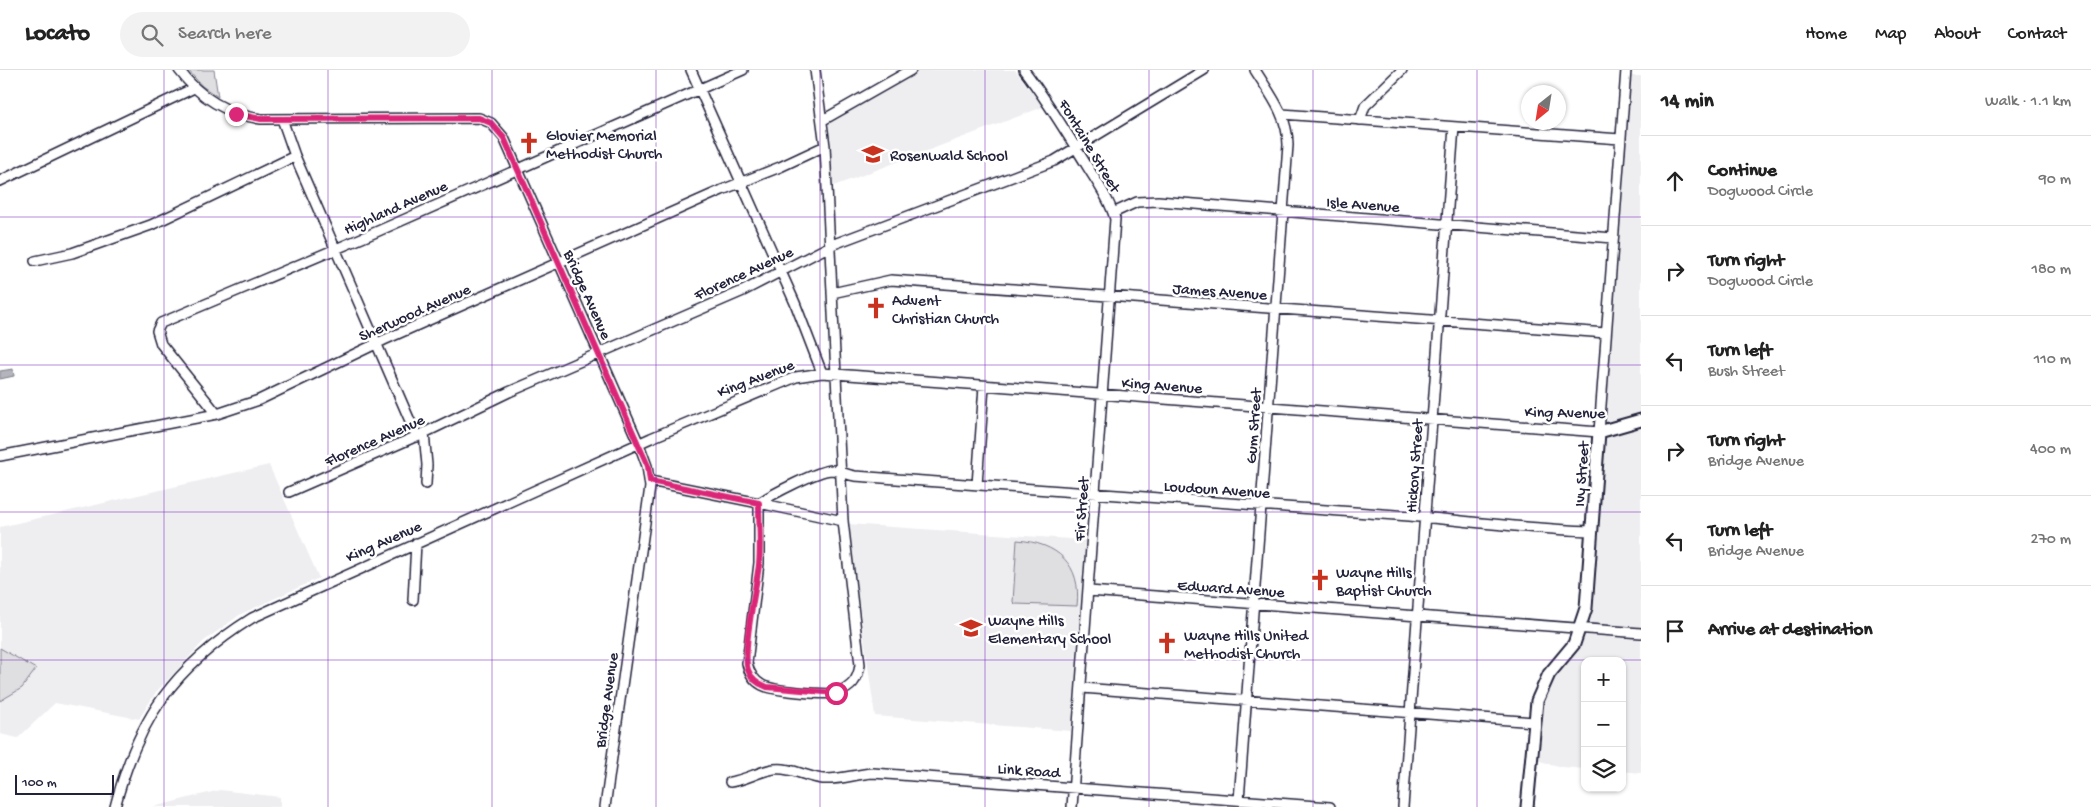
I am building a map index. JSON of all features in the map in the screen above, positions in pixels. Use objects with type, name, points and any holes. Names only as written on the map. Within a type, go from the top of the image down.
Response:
[{"type":"main road","name":"King Avenue","points":[[1599,432],[1641,420]]},
{"type":"main road","name":"Ivy Street","points":[[1527,807],[1537,701],[1543,684],[1570,649],[1580,629],[1586,608],[1599,432]]},
{"type":"street","name":"Bridge Avenue","points":[[179,70],[194,88],[213,102],[236,114],[261,119],[479,118],[491,123],[500,132],[648,466],[650,481],[605,807]]},
{"type":"street","points":[[691,70],[781,272],[822,373]]},
{"type":"street","name":"Highland Avenue","points":[[217,414],[164,349],[157,335],[158,327],[180,314],[743,70]]},
{"type":"street","points":[[759,503],[759,563],[747,663],[751,676],[761,685],[767,687],[831,694],[844,690],[857,678],[860,665],[843,521],[825,146],[815,70]]},
{"type":"street","points":[[823,120],[911,70]]},
{"type":"street","name":"Fontaine Street","points":[[1024,70],[1050,106],[1102,190],[1113,213]]},
{"type":"street","name":"Florence Avenue","points":[[289,492],[421,435],[509,392],[743,290],[830,247],[1054,161],[1204,70]]},
{"type":"street","name":"Gum Street","points":[[1239,800],[1288,138],[1282,114],[1255,70]]},
{"type":"street","points":[[1360,120],[1362,111],[1368,102],[1402,70]]},
{"type":"street","name":"Ivy Street","points":[[1599,432],[1626,70]]},
{"type":"street","points":[[0,181],[194,88]]},
{"type":"street","points":[[1282,114],[1620,139]]},
{"type":"street","points":[[282,119],[295,156],[377,344],[421,435],[427,465],[426,484]]},
{"type":"street","name":"Hickory Street","points":[[1403,807],[1454,127]]},
{"type":"street","name":"Sherwood Avenue","points":[[0,456],[217,414],[259,400],[377,344],[825,146]]},
{"type":"street","points":[[35,261],[72,253],[151,224],[295,156]]},
{"type":"street","name":"Isle Avenue","points":[[1113,213],[1129,205],[1147,201],[1613,238]]},
{"type":"street","name":"Fir Street","points":[[1072,807],[1115,228],[1113,213]]},
{"type":"street","name":"James Avenue","points":[[832,293],[891,280],[1606,333]]},
{"type":"street","name":"King Avenue","points":[[115,807],[127,766],[144,727],[169,688],[205,650],[233,630],[272,607],[638,444],[790,379],[822,373],[1599,432]]},
{"type":"street","points":[[977,485],[984,386]]},
{"type":"street","name":"Loudoun Avenue","points":[[759,503],[822,472],[832,470],[855,476],[1424,518],[1540,529],[1592,531]]},
{"type":"street","points":[[650,481],[843,521]]},
{"type":"street","points":[[413,600],[416,543]]},
{"type":"street","name":"Edward Avenue","points":[[1089,591],[1641,633]]},
{"type":"street","points":[[1082,688],[1534,722]]},
{"type":"street","name":"Link Road","points":[[730,782],[746,780],[767,771],[783,769],[831,779],[872,773],[1330,807]]},
{"type":"shaded area","points":[[188,70],[214,70],[218,97],[202,86]]},
{"type":"shaded area","name":"Rosenwald School","points":[[920,70],[1015,70],[1043,107],[831,187],[826,121]]},
{"type":"shaded area","points":[[1630,76],[1641,76],[1641,773],[1626,771],[1626,657],[1581,657],[1581,769],[1562,767],[1536,760],[1540,711],[1545,692],[1579,644],[1590,607]]},
{"type":"shaded area","points":[[13,369],[14,376],[0,379],[0,371]]},
{"type":"shaded area","points":[[269,465],[319,578],[241,614],[204,641],[156,692],[139,719],[55,703],[18,738],[0,734],[0,527]]},
{"type":"shaded area","name":"Wayne Hills Elementary School","points":[[848,524],[1085,540],[1071,731],[875,716]]},
{"type":"shaded area","points":[[1017,540],[1044,546],[1064,558],[1071,567],[1075,578],[1077,606],[1015,604],[1013,602]]},
{"type":"shaded area","points":[[0,648],[36,669],[22,688],[0,701]]},
{"type":"shaded area","points":[[220,790],[280,797],[280,807],[153,807]]},
{"type":"place","name":"Glovier Memorial Methodist Church","points":[[529,143]]},
{"type":"place","name":"Rosenwald School","points":[[873,154]]},
{"type":"place","name":"Advent Christian Church","points":[[876,308]]},
{"type":"place","name":"Wayne Hills Baptist Church","points":[[1320,580]]},
{"type":"place","name":"Wayne Hills Elementary School","points":[[971,628]]},
{"type":"place","name":"Wayne Hills United Methodist Church","points":[[1167,643]]},
{"type":"route","points":[[236,114],[261,119],[479,118],[491,123],[504,138],[648,466],[650,481],[759,503],[759,563],[747,655],[748,671],[751,676],[761,685],[782,690],[836,693]]}]
